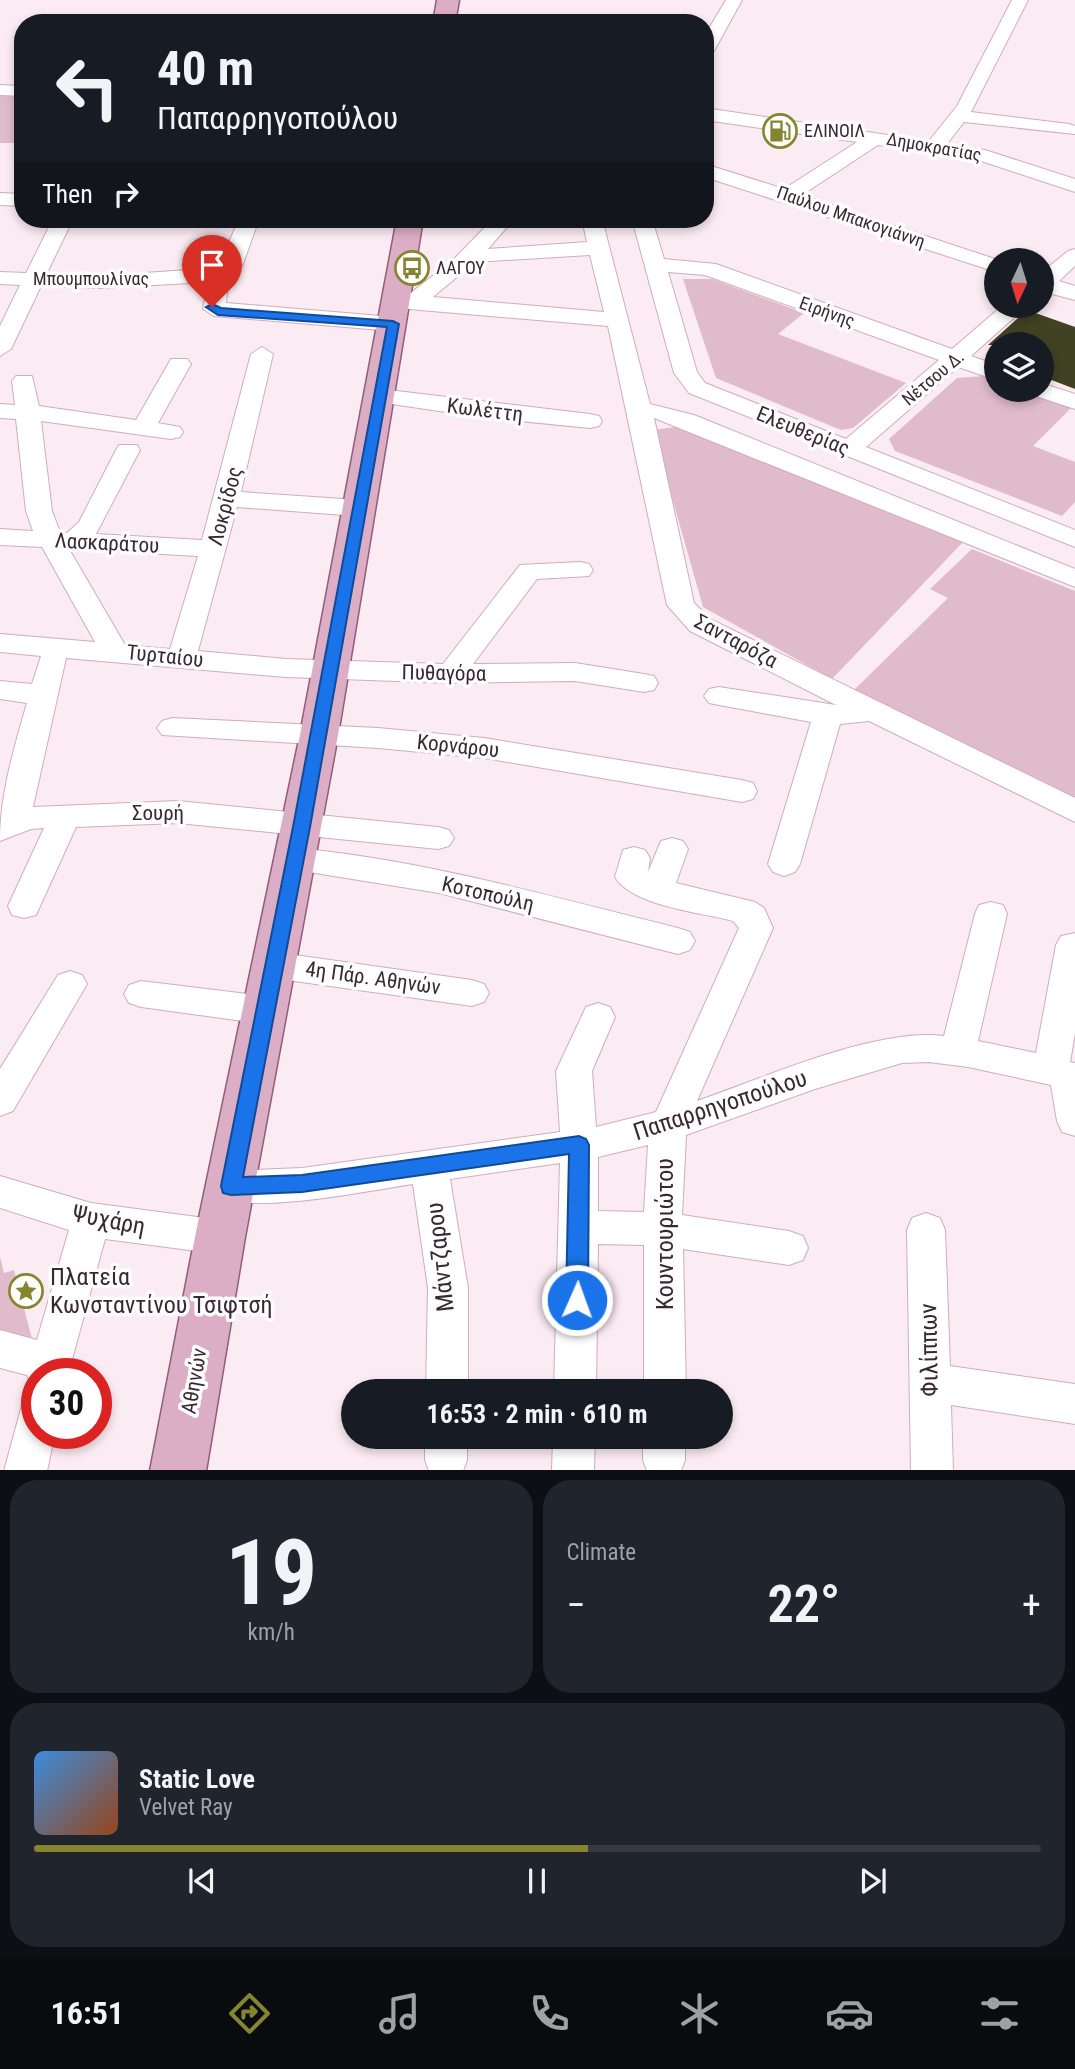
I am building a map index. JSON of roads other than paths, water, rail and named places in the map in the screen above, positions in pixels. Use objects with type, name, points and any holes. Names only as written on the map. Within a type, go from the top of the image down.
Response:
[{"type":"main road","name":"Αθηνών","points":[[178,1470],[220,1237],[299,844],[358,508],[380,396],[401,309],[410,228]]},
{"type":"street","points":[[714,35],[734,0]]},
{"type":"street","points":[[935,146],[959,116],[1020,0]]},
{"type":"street","name":"Δημοκρατίας","points":[[714,115],[935,146],[990,157],[1075,186]]},
{"type":"street","points":[[959,116],[1069,130]]},
{"type":"street","points":[[788,196],[878,137]]},
{"type":"street","name":"Παύλου Μπακογιάννη","points":[[714,173],[984,262]]},
{"type":"street","points":[[0,349],[58,228]]},
{"type":"street","points":[[246,228],[232,264],[217,284],[212,307],[218,311],[401,309],[617,320]]},
{"type":"street","points":[[401,309],[431,291],[471,256],[496,228]]},
{"type":"street","name":"Σανταρόζα","points":[[594,228],[640,410],[681,605],[687,615],[700,625],[1075,811]]},
{"type":"street","name":"Ελευθερίας","points":[[645,228],[692,383],[706,392],[1075,539]]},
{"type":"street","points":[[471,256],[599,248]]},
{"type":"street","points":[[1054,273],[1075,255]]},
{"type":"street","name":"Ειρήνης","points":[[655,265],[708,269],[984,369]]},
{"type":"street","name":"Μπουμπουλίνας","points":[[0,278],[100,282],[225,274]]},
{"type":"street","points":[[1054,287],[1075,293]]},
{"type":"street","name":"Νέτσου Δ.","points":[[849,449],[1002,318]]},
{"type":"street","name":"Λοκρίδος","points":[[178,662],[214,549],[262,354]]},
{"type":"street","points":[[144,427],[179,364]]},
{"type":"street","points":[[24,381],[38,511],[62,540],[114,651]]},
{"type":"street","points":[[1054,395],[1075,402]]},
{"type":"street","name":"Κωλέττη","points":[[380,396],[590,421]]},
{"type":"street","name":"Ελευθερίας","points":[[640,410],[662,412],[685,420],[1075,579]]},
{"type":"street","points":[[0,411],[27,412],[171,432]]},
{"type":"street","points":[[62,540],[90,526],[128,450]]},
{"type":"street","points":[[227,499],[358,508]]},
{"type":"street","name":"Λασκαράτου","points":[[0,537],[214,549]]},
{"type":"street","points":[[451,674],[528,571],[580,570]]},
{"type":"street","name":"Τυρταίου","points":[[0,643],[114,651],[178,662],[330,670]]},
{"type":"street","points":[[85,649],[111,658],[178,662]]},
{"type":"street","points":[[7,826],[53,659]]},
{"type":"street","name":"Πυθαγόρα","points":[[330,670],[451,674],[558,671],[644,683]]},
{"type":"street","points":[[0,690],[43,695]]},
{"type":"street","points":[[719,696],[828,715],[872,710]]},
{"type":"street","points":[[784,864],[828,715]]},
{"type":"street","name":"Κορνάρου","points":[[172,728],[319,735],[484,748],[742,791]]},
{"type":"street","name":"Σουρή","points":[[7,826],[65,816],[178,812],[299,844]]},
{"type":"street","points":[[24,906],[65,816]]},
{"type":"street","points":[[299,844],[438,838]]},
{"type":"street","name":"Κοτοπούλη","points":[[299,844],[329,862],[408,876],[678,941]]},
{"type":"street","points":[[635,931],[672,849]]},
{"type":"street","points":[[634,858],[631,877],[654,891]]},
{"type":"street","name":"Κουντουριώτου","points":[[654,891],[743,911],[752,917],[756,928],[668,1126],[663,1188],[665,1379]]},
{"type":"street","points":[[958,1052],[991,914]]},
{"type":"street","points":[[1073,944],[1065,1075],[1075,1121]]},
{"type":"street","name":"4η Πάρ. Αθηνών","points":[[273,965],[472,993]]},
{"type":"street","points":[[0,1101],[70,984]]},
{"type":"street","points":[[141,994],[265,1010]]},
{"type":"street","points":[[575,1379],[579,1145],[574,1071],[598,1017]]},
{"type":"street","name":"Παπαρρηγοπούλου","points":[[231,1186],[302,1184],[579,1145],[668,1126],[867,1057],[902,1049],[958,1052],[1065,1075]]},
{"type":"street","name":"Μάντζαρου","points":[[429,1166],[448,1288],[446,1379]]},
{"type":"street","name":"Ψυχάρη","points":[[0,1192],[91,1220],[220,1237]]},
{"type":"street","points":[[52,1358],[91,1220]]},
{"type":"street","points":[[579,1227],[665,1229],[789,1248]]},
{"type":"street","name":"Φιλίππων","points":[[926,1230],[932,1470]]},
{"type":"street","points":[[0,1349],[23,1358]]},
{"type":"street","points":[[930,1383],[1075,1404]]},
{"type":"street","points":[[25,1470],[30,1449]]},
{"type":"street","points":[[573,1470],[574,1449]]},
{"type":"place","name":"ΕΛΙΝΟΙΛ","points":[[780,131]]},
{"type":"place","name":"ΛΑΓΟΥ","points":[[412,268]]},
{"type":"place","name":"Πλατεία Κωνσταντίνου Τσιφτσή","points":[[26,1291]]}]
